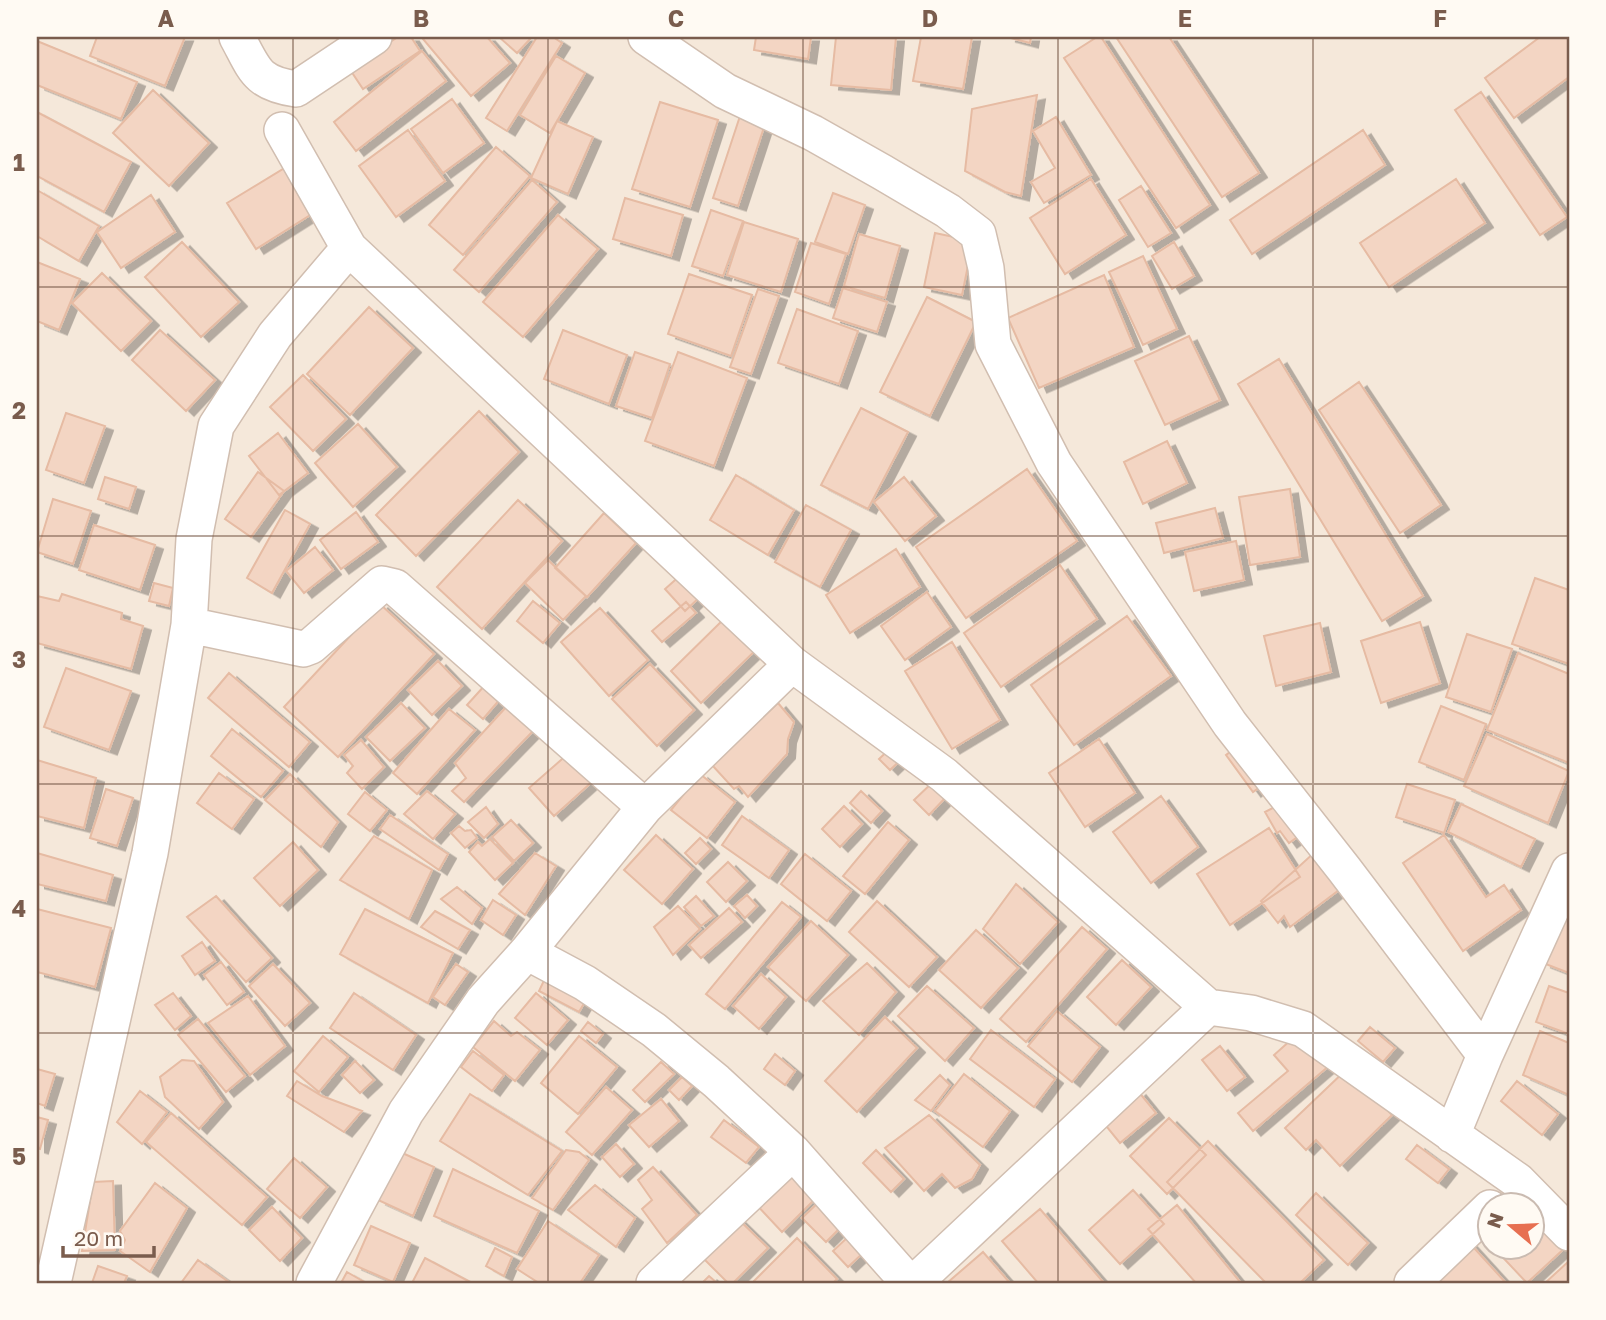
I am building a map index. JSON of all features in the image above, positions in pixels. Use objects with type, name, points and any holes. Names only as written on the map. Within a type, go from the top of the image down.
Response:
[{"type":"street","points":[[237,37],[257,75],[275,86],[296,89],[374,37]]},
{"type":"street","points":[[646,37],[725,91],[813,133],[882,172],[948,211],[978,234],[986,268],[993,344],[1054,463],[1230,724],[1485,1055]]},
{"type":"street","points":[[282,130],[349,248],[792,664],[944,775],[1208,1007],[1251,1013],[1303,1029],[1452,1135],[1495,1190]]},
{"type":"street","points":[[53,1283],[150,853],[189,625],[194,539],[216,426],[275,335],[349,248]]},
{"type":"street","points":[[189,625],[303,649],[312,646],[382,583],[395,587],[645,807]]},
{"type":"street","points":[[314,1283],[405,1112],[484,1001],[645,807],[792,664]]},
{"type":"street","points":[[1452,1135],[1485,1055],[1569,871]]},
{"type":"street","points":[[527,952],[585,983],[654,1030],[716,1080],[793,1152],[909,1283]]},
{"type":"street","points":[[914,1283],[1208,1007]]},
{"type":"street","points":[[653,1283],[793,1152]]},
{"type":"street","points":[[1546,1221],[1569,1233]]},
{"type":"street","points":[[1412,1283],[1476,1222]]},
{"type":"shaded area","points":[[37,37],[1569,37],[1569,1283],[37,1283]]},
{"type":"building","points":[[97,37],[185,37],[165,86],[90,56]]},
{"type":"building","points":[[398,37],[411,37],[420,51],[363,89],[349,68]]},
{"type":"building","points":[[487,37],[510,63],[471,96],[423,39]]},
{"type":"building","points":[[499,37],[532,37],[517,53]]},
{"type":"building","points":[[537,37],[553,37],[562,43],[507,131],[486,118]]},
{"type":"building","points":[[756,37],[811,37],[808,59],[754,50]]},
{"type":"building","points":[[836,37],[896,37],[891,90],[831,85]]},
{"type":"building","points":[[921,37],[972,37],[963,89],[913,81]]},
{"type":"building","points":[[1007,37],[1031,37],[1030,43]]},
{"type":"building","points":[[1101,37],[1210,205],[1176,228],[1064,58]]},
{"type":"building","points":[[1116,37],[1169,37],[1259,173],[1222,197]]},
{"type":"building","points":[[1540,37],[1569,37],[1569,77],[1514,118],[1485,78]]},
{"type":"building","points":[[37,41],[137,82],[121,119],[37,85]]},
{"type":"building","points":[[422,51],[446,81],[356,151],[334,122]]},
{"type":"building","points":[[556,56],[585,73],[550,133],[520,115]]},
{"type":"building","points":[[153,90],[209,143],[169,186],[113,133]]},
{"type":"building","points":[[1481,92],[1567,217],[1540,235],[1455,110]]},
{"type":"building","points":[[1037,95],[1021,196],[1005,192],[965,171],[972,109]]},
{"type":"building","points":[[452,99],[484,143],[443,173],[411,129]]},
{"type":"building","points":[[660,102],[718,120],[690,207],[632,189]]},
{"type":"building","points":[[742,110],[767,118],[738,206],[713,198]]},
{"type":"building","points":[[37,112],[131,162],[104,212],[37,176]]},
{"type":"building","points":[[1056,117],[1091,175],[1044,203],[1031,182],[1055,168],[1033,131]]},
{"type":"building","points":[[557,121],[593,137],[568,194],[531,178]]},
{"type":"building","points":[[408,130],[445,181],[396,217],[359,166]]},
{"type":"building","points":[[1363,130],[1385,165],[1252,254],[1230,220]]},
{"type":"building","points":[[496,147],[530,176],[463,255],[429,225]]},
{"type":"building","points":[[288,166],[315,212],[256,249],[227,203]]},
{"type":"building","points":[[1091,179],[1126,235],[1065,274],[1030,218]]},
{"type":"building","points":[[1456,179],[1485,223],[1389,287],[1360,243]]},
{"type":"building","points":[[532,180],[557,202],[479,292],[454,270]]},
{"type":"building","points":[[1141,186],[1171,233],[1148,247],[1119,200]]},
{"type":"building","points":[[37,190],[99,226],[79,261],[37,236]]},
{"type":"building","points":[[833,193],[865,205],[848,254],[815,242]]},
{"type":"building","points":[[151,195],[175,232],[121,268],[97,232]]},
{"type":"building","points":[[625,198],[683,215],[671,256],[613,239]]},
{"type":"building","points":[[711,210],[743,221],[723,276],[692,266]]},
{"type":"building","points":[[558,215],[598,249],[523,337],[483,302]]},
{"type":"building","points":[[744,222],[798,239],[781,292],[727,275]]},
{"type":"building","points":[[935,233],[973,241],[962,295],[924,287]]},
{"type":"building","points":[[859,234],[900,246],[885,298],[844,286]]},
{"type":"building","points":[[182,242],[239,302],[201,337],[145,277]]},
{"type":"building","points":[[1174,242],[1194,276],[1172,289],[1152,256]]},
{"type":"building","points":[[811,243],[846,254],[829,304],[795,292]]},
{"type":"building","points":[[1143,256],[1177,329],[1143,345],[1109,272]]},
{"type":"building","points":[[37,262],[80,279],[59,330],[37,321]]},
{"type":"building","points":[[102,273],[151,321],[121,351],[72,303]]},
{"type":"building","points":[[689,274],[752,295],[731,356],[668,334]]},
{"type":"building","points":[[1104,275],[1134,347],[1039,388],[1008,318]]},
{"type":"building","points":[[843,288],[887,302],[877,332],[833,318]]},
{"type":"building","points":[[758,289],[779,296],[751,374],[730,367]]},
{"type":"building","points":[[927,297],[976,322],[930,416],[880,392]]},
{"type":"building","points":[[369,307],[413,348],[350,415],[307,374]]},
{"type":"building","points":[[797,309],[858,331],[839,384],[778,363]]},
{"type":"building","points":[[160,330],[215,380],[186,411],[132,360]]},
{"type":"building","points":[[563,330],[627,355],[609,404],[544,379]]},
{"type":"building","points":[[1189,336],[1220,400],[1165,425],[1135,361]]},
{"type":"building","points":[[635,352],[670,364],[652,418],[616,406]]},
{"type":"building","points":[[678,352],[747,378],[714,466],[645,441]]},
{"type":"building","points":[[1279,359],[1423,596],[1382,621],[1238,384]]},
{"type":"building","points":[[303,375],[346,419],[313,451],[270,407]]},
{"type":"building","points":[[1359,382],[1441,505],[1400,533],[1319,410]]},
{"type":"building","points":[[861,408],[908,432],[868,509],[821,485]]},
{"type":"building","points":[[479,411],[519,452],[416,556],[376,515]]},
{"type":"building","points":[[66,413],[105,426],[84,483],[46,470]]},
{"type":"building","points":[[358,424],[397,467],[353,507],[315,463]]},
{"type":"building","points":[[278,433],[308,473],[279,495],[249,456]]},
{"type":"building","points":[[1167,441],[1187,483],[1143,504],[1124,462]]},
{"type":"building","points":[[1027,469],[1077,541],[966,618],[916,547]]},
{"type":"building","points":[[258,472],[284,491],[251,537],[225,519]]},
{"type":"building","points":[[736,475],[794,510],[768,555],[710,520]]},
{"type":"building","points":[[105,477],[136,487],[129,509],[98,499]]},
{"type":"building","points":[[904,477],[936,516],[905,541],[874,502]]},
{"type":"building","points":[[1290,489],[1300,557],[1250,565],[1239,497]]},
{"type":"building","points":[[53,499],[91,511],[73,564],[37,552]]},
{"type":"building","points":[[518,500],[562,541],[482,629],[437,587]]},
{"type":"building","points":[[806,505],[851,530],[820,587],[775,562]]},
{"type":"building","points":[[1215,508],[1223,538],[1164,553],[1156,523]]},
{"type":"building","points":[[285,510],[310,524],[272,593],[247,578]]},
{"type":"building","points":[[356,512],[378,542],[341,569],[320,540]]},
{"type":"building","points":[[604,513],[636,543],[587,597],[555,568]]},
{"type":"building","points":[[94,525],[155,545],[140,590],[79,570]]},
{"type":"building","points":[[1236,541],[1244,580],[1194,591],[1185,552]]},
{"type":"building","points":[[315,547],[333,570],[304,593],[286,571]]},
{"type":"building","points":[[896,549],[920,587],[850,633],[826,595]]},
{"type":"building","points":[[548,560],[586,596],[563,620],[525,583]]},
{"type":"building","points":[[1060,565],[1097,619],[1001,687],[964,633]]},
{"type":"building","points":[[682,574],[702,595],[685,611],[665,589]]},
{"type":"building","points":[[1535,578],[1569,590],[1569,664],[1512,644]]},
{"type":"building","points":[[154,583],[173,588],[169,606],[149,601]]},
{"type":"building","points":[[927,592],[951,627],[905,660],[881,626]]},
{"type":"building","points":[[62,594],[122,613],[121,619],[143,626],[131,669],[37,643],[37,596],[59,601]]},
{"type":"building","points":[[533,601],[560,623],[543,643],[517,621]]},
{"type":"building","points":[[686,602],[696,613],[662,642],[652,631]]},
{"type":"building","points":[[380,604],[434,654],[338,757],[284,707]]},
{"type":"building","points":[[600,608],[648,660],[609,696],[561,642]]},
{"type":"building","points":[[729,614],[760,646],[701,703],[671,671]]},
{"type":"building","points":[[1127,616],[1171,676],[1074,745],[1031,685]]},
{"type":"building","points":[[1420,622],[1440,683],[1381,703],[1361,641]]},
{"type":"building","points":[[1320,623],[1331,672],[1276,686],[1264,636]]},
{"type":"building","points":[[1467,634],[1512,649],[1491,712],[1446,697]]},
{"type":"building","points":[[952,642],[1000,720],[952,749],[905,671]]},
{"type":"building","points":[[1518,653],[1569,674],[1569,763],[1487,730]]},
{"type":"building","points":[[438,661],[462,686],[432,715],[408,690]]},
{"type":"building","points":[[650,664],[694,710],[657,746],[612,699]]},
{"type":"building","points":[[66,668],[131,691],[109,750],[44,727]]},
{"type":"building","points":[[229,673],[310,742],[289,767],[208,698]]},
{"type":"building","points":[[486,684],[501,698],[483,719],[467,705]]},
{"type":"building","points":[[401,703],[425,728],[390,761],[366,737]]},
{"type":"building","points":[[778,703],[794,722],[788,739],[787,754],[748,797],[739,786],[734,789],[712,765]]},
{"type":"building","points":[[508,705],[535,729],[464,802],[452,791],[466,778],[455,763]]},
{"type":"building","points":[[1441,706],[1486,724],[1464,780],[1419,762]]},
{"type":"building","points":[[449,709],[475,730],[417,794],[393,773]]},
{"type":"building","points":[[232,729],[283,771],[261,797],[211,756]]},
{"type":"building","points":[[1487,734],[1569,771],[1548,823],[1464,786]]},
{"type":"building","points":[[1099,739],[1135,793],[1085,827],[1049,773]]},
{"type":"building","points":[[361,740],[384,767],[362,789],[347,773],[353,766],[344,755]]},
{"type":"building","points":[[895,744],[906,755],[890,770],[879,759]]},
{"type":"building","points":[[1241,744],[1268,781],[1253,792],[1226,755]]},
{"type":"building","points":[[569,753],[593,781],[554,816],[529,788]]},
{"type":"building","points":[[37,760],[96,778],[84,828],[37,816]]},
{"type":"building","points":[[219,773],[254,799],[232,829],[197,803]]},
{"type":"building","points":[[290,774],[338,822],[321,847],[265,800]]},
{"type":"building","points":[[700,774],[735,802],[707,838],[671,810]]},
{"type":"building","points":[[933,782],[947,796],[929,815],[914,800]]},
{"type":"building","points":[[1407,784],[1455,800],[1444,833],[1396,817]]},
{"type":"building","points":[[106,789],[133,798],[117,846],[90,838]]},
{"type":"building","points":[[427,791],[455,814],[433,839],[404,814]]},
{"type":"building","points":[[861,791],[882,811],[871,823],[850,803]]},
{"type":"building","points":[[365,792],[387,810],[370,831],[348,814]]},
{"type":"building","points":[[1161,796],[1198,847],[1151,883],[1113,832]]},
{"type":"building","points":[[1286,801],[1303,833],[1289,843],[1280,831],[1277,833],[1265,812]]},
{"type":"building","points":[[1461,804],[1535,839],[1521,867],[1448,832]]},
{"type":"building","points":[[844,806],[862,824],[840,847],[822,829]]},
{"type":"building","points":[[486,807],[498,824],[484,838],[468,822]]},
{"type":"building","points":[[390,815],[448,854],[439,870],[380,829]]},
{"type":"building","points":[[742,816],[789,850],[769,878],[722,845]]},
{"type":"building","points":[[511,820],[533,843],[514,861],[492,837]]},
{"type":"building","points":[[888,822],[909,840],[865,894],[843,876]]},
{"type":"building","points":[[459,826],[465,831],[471,830],[477,838],[465,848],[451,833]]},
{"type":"building","points":[[1269,828],[1300,877],[1230,925],[1197,874]]},
{"type":"building","points":[[656,835],[693,869],[662,904],[624,870]]},
{"type":"building","points":[[1444,835],[1486,897],[1504,885],[1521,910],[1463,951],[1403,863]]},
{"type":"building","points":[[374,836],[432,870],[409,919],[340,880]]},
{"type":"building","points":[[700,838],[711,849],[696,864],[685,853]]},
{"type":"building","points":[[490,839],[513,863],[495,880],[469,852],[478,842],[482,846]]},
{"type":"building","points":[[293,842],[318,870],[280,906],[254,878]]},
{"type":"building","points":[[1316,851],[1339,890],[1290,927],[1284,916],[1278,923],[1261,901]]},
{"type":"building","points":[[37,853],[113,875],[106,901],[37,884]]},
{"type":"building","points":[[535,853],[556,866],[525,915],[499,894]]},
{"type":"building","points":[[805,854],[851,891],[827,921],[781,884]]},
{"type":"building","points":[[728,862],[747,881],[726,902],[707,882]]},
{"type":"building","points":[[1016,884],[1058,922],[1020,964],[983,929]]},
{"type":"building","points":[[457,887],[482,908],[472,924],[441,899]]},
{"type":"building","points":[[747,895],[757,906],[745,918],[734,906]]},
{"type":"building","points":[[216,896],[272,958],[246,982],[187,917]]},
{"type":"building","points":[[696,896],[714,916],[701,926],[684,907]]},
{"type":"building","points":[[493,900],[516,915],[503,935],[481,920]]},
{"type":"building","points":[[877,901],[937,957],[909,987],[849,932]]},
{"type":"building","points":[[782,902],[801,917],[725,1009],[706,994]]},
{"type":"building","points":[[678,906],[700,929],[673,955],[654,927]]},
{"type":"building","points":[[729,908],[742,922],[701,958],[689,945]]},
{"type":"building","points":[[37,909],[111,928],[95,987],[37,972]]},
{"type":"building","points":[[365,909],[453,953],[428,1003],[340,954]]},
{"type":"building","points":[[1569,909],[1569,973],[1543,963]]},
{"type":"building","points":[[435,911],[470,930],[458,949],[421,927]]},
{"type":"building","points":[[811,921],[848,955],[806,1001],[768,967]]},
{"type":"building","points":[[1082,927],[1107,949],[1026,1042],[1000,1019]]},
{"type":"building","points":[[976,930],[1018,968],[981,1008],[939,970]]},
{"type":"building","points":[[202,942],[215,961],[195,975],[182,956]]},
{"type":"building","points":[[1122,960],[1151,987],[1116,1025],[1087,997]]},
{"type":"building","points":[[221,962],[244,992],[227,1005],[204,975]]},
{"type":"building","points":[[867,963],[896,992],[859,1035],[823,1001]]},
{"type":"building","points":[[273,964],[310,1003],[285,1026],[249,986]]},
{"type":"building","points":[[456,964],[468,972],[445,1005],[433,997]]},
{"type":"building","points":[[549,970],[590,993],[579,1012],[539,991]]},
{"type":"building","points":[[761,974],[786,997],[759,1029],[733,1006]]},
{"type":"building","points":[[927,986],[974,1028],[945,1061],[898,1016]]},
{"type":"building","points":[[1549,986],[1569,993],[1569,1034],[1536,1022]]},
{"type":"building","points":[[173,993],[191,1016],[175,1030],[155,1005]]},
{"type":"building","points":[[354,993],[416,1035],[393,1070],[330,1028]]},
{"type":"building","points":[[536,993],[568,1020],[547,1045],[515,1018]]},
{"type":"building","points":[[248,996],[285,1046],[250,1075],[208,1023]]},
{"type":"building","points":[[1057,1011],[1100,1047],[1072,1082],[1028,1046]]},
{"type":"building","points":[[885,1017],[917,1048],[857,1112],[825,1081]]},
{"type":"building","points":[[198,1019],[245,1076],[226,1092],[178,1035]]},
{"type":"building","points":[[494,1021],[511,1036],[517,1032],[540,1050],[515,1081],[473,1047]]},
{"type":"building","points":[[588,1022],[603,1034],[596,1043],[581,1031]]},
{"type":"building","points":[[1370,1027],[1395,1048],[1383,1062],[1358,1041]]},
{"type":"building","points":[[991,1030],[1055,1079],[1034,1107],[970,1059]]},
{"type":"building","points":[[1301,1031],[1330,1065],[1253,1131],[1238,1113],[1288,1071],[1274,1055]]},
{"type":"building","points":[[1540,1031],[1569,1043],[1569,1095],[1523,1075]]},
{"type":"building","points":[[323,1036],[348,1057],[319,1092],[294,1071]]},
{"type":"building","points":[[579,1036],[617,1067],[578,1114],[541,1083]]},
{"type":"building","points":[[1220,1046],[1245,1077],[1227,1091],[1202,1060]]},
{"type":"building","points":[[473,1051],[504,1075],[492,1091],[461,1067]]},
{"type":"building","points":[[775,1054],[795,1071],[785,1085],[764,1069]]},
{"type":"building","points":[[182,1060],[194,1061],[223,1102],[199,1129],[165,1097],[160,1077]]},
{"type":"building","points":[[355,1061],[374,1080],[360,1093],[342,1075]]},
{"type":"building","points":[[661,1062],[674,1074],[645,1102],[633,1090]]},
{"type":"building","points":[[1348,1068],[1392,1115],[1340,1166],[1316,1140],[1306,1150],[1285,1128]]},
{"type":"building","points":[[37,1069],[55,1074],[45,1106],[37,1103]]},
{"type":"building","points":[[964,1074],[1010,1111],[983,1147],[935,1111]]},
{"type":"building","points":[[940,1075],[950,1085],[931,1111],[915,1100]]},
{"type":"building","points":[[682,1077],[692,1086],[679,1100],[669,1090]]},
{"type":"building","points":[[297,1081],[322,1096],[362,1111],[344,1132],[287,1096]]},
{"type":"building","points":[[1517,1081],[1558,1114],[1542,1135],[1501,1101]]},
{"type":"building","points":[[606,1087],[632,1110],[592,1155],[566,1132]]},
{"type":"building","points":[[140,1091],[167,1112],[142,1144],[117,1122]]},
{"type":"building","points":[[1138,1091],[1156,1113],[1120,1143],[1102,1121]]},
{"type":"building","points":[[470,1094],[562,1151],[528,1195],[440,1141]]},
{"type":"building","points":[[661,1099],[679,1121],[649,1147],[629,1125]]},
{"type":"building","points":[[171,1113],[267,1197],[242,1225],[146,1142]]},
{"type":"building","points":[[929,1115],[980,1165],[972,1179],[955,1188],[942,1174],[924,1191],[885,1148]]},
{"type":"building","points":[[37,1117],[48,1120],[40,1149],[37,1148]]},
{"type":"building","points":[[1169,1118],[1206,1155],[1167,1194],[1130,1156]]},
{"type":"building","points":[[724,1120],[759,1147],[746,1163],[711,1137]]},
{"type":"building","points":[[1208,1141],[1324,1260],[1300,1283],[1266,1283],[1167,1182]]},
{"type":"building","points":[[616,1144],[634,1164],[620,1177],[602,1157]]},
{"type":"building","points":[[1417,1145],[1449,1169],[1438,1183],[1406,1159]]},
{"type":"building","points":[[566,1150],[579,1152],[589,1160],[553,1210],[532,1198]]},
{"type":"building","points":[[876,1150],[904,1179],[891,1192],[863,1163]]},
{"type":"building","points":[[400,1152],[434,1167],[413,1216],[378,1200]]},
{"type":"building","points":[[294,1158],[327,1187],[300,1218],[267,1189]]},
{"type":"building","points":[[653,1167],[697,1215],[667,1243],[642,1209],[652,1200],[638,1180]]},
{"type":"building","points":[[787,1168],[816,1198],[782,1232],[753,1201]]},
{"type":"building","points":[[453,1169],[539,1211],[517,1253],[434,1216]]},
{"type":"building","points":[[113,1181],[115,1250],[82,1251],[93,1182]]},
{"type":"building","points":[[155,1183],[187,1208],[150,1272],[120,1251],[125,1240],[120,1231]]},
{"type":"building","points":[[595,1185],[635,1218],[616,1247],[568,1210]]},
{"type":"building","points":[[1133,1190],[1164,1224],[1120,1264],[1089,1230]]},
{"type":"building","points":[[1316,1193],[1368,1243],[1348,1265],[1296,1215]]},
{"type":"building","points":[[821,1200],[844,1224],[826,1242],[802,1218]]},
{"type":"building","points":[[1177,1205],[1241,1283],[1196,1283],[1148,1229]]},
{"type":"building","points":[[272,1207],[302,1238],[280,1261],[249,1230]]},
{"type":"building","points":[[1040,1209],[1104,1283],[1038,1283],[1002,1241]]},
{"type":"building","points":[[735,1216],[768,1248],[733,1283],[728,1283],[699,1254]]},
{"type":"building","points":[[548,1221],[599,1255],[580,1283],[539,1283],[517,1269]]},
{"type":"building","points":[[1546,1222],[1568,1245],[1527,1283],[1505,1260],[1546,1260]]},
{"type":"building","points":[[371,1226],[410,1243],[393,1282],[354,1265]]},
{"type":"building","points":[[849,1236],[863,1253],[848,1267],[833,1251]]},
{"type":"building","points":[[1464,1237],[1476,1250],[1476,1260],[1485,1260],[1506,1283],[1414,1283]]},
{"type":"building","points":[[797,1238],[837,1279],[833,1283],[752,1283]]},
{"type":"building","points":[[495,1248],[512,1257],[504,1276],[486,1266]]},
{"type":"building","points":[[983,1252],[1010,1283],[947,1283]]},
{"type":"building","points":[[425,1258],[472,1283],[412,1283]]},
{"type":"building","points":[[198,1260],[230,1283],[181,1283]]},
{"type":"building","points":[[1569,1261],[1569,1283],[1545,1283]]},
{"type":"building","points":[[98,1266],[127,1276],[124,1283],[92,1283]]},
{"type":"building","points":[[347,1272],[366,1283],[341,1283]]},
{"type":"building","points":[[709,1276],[717,1283],[702,1283]]}]
